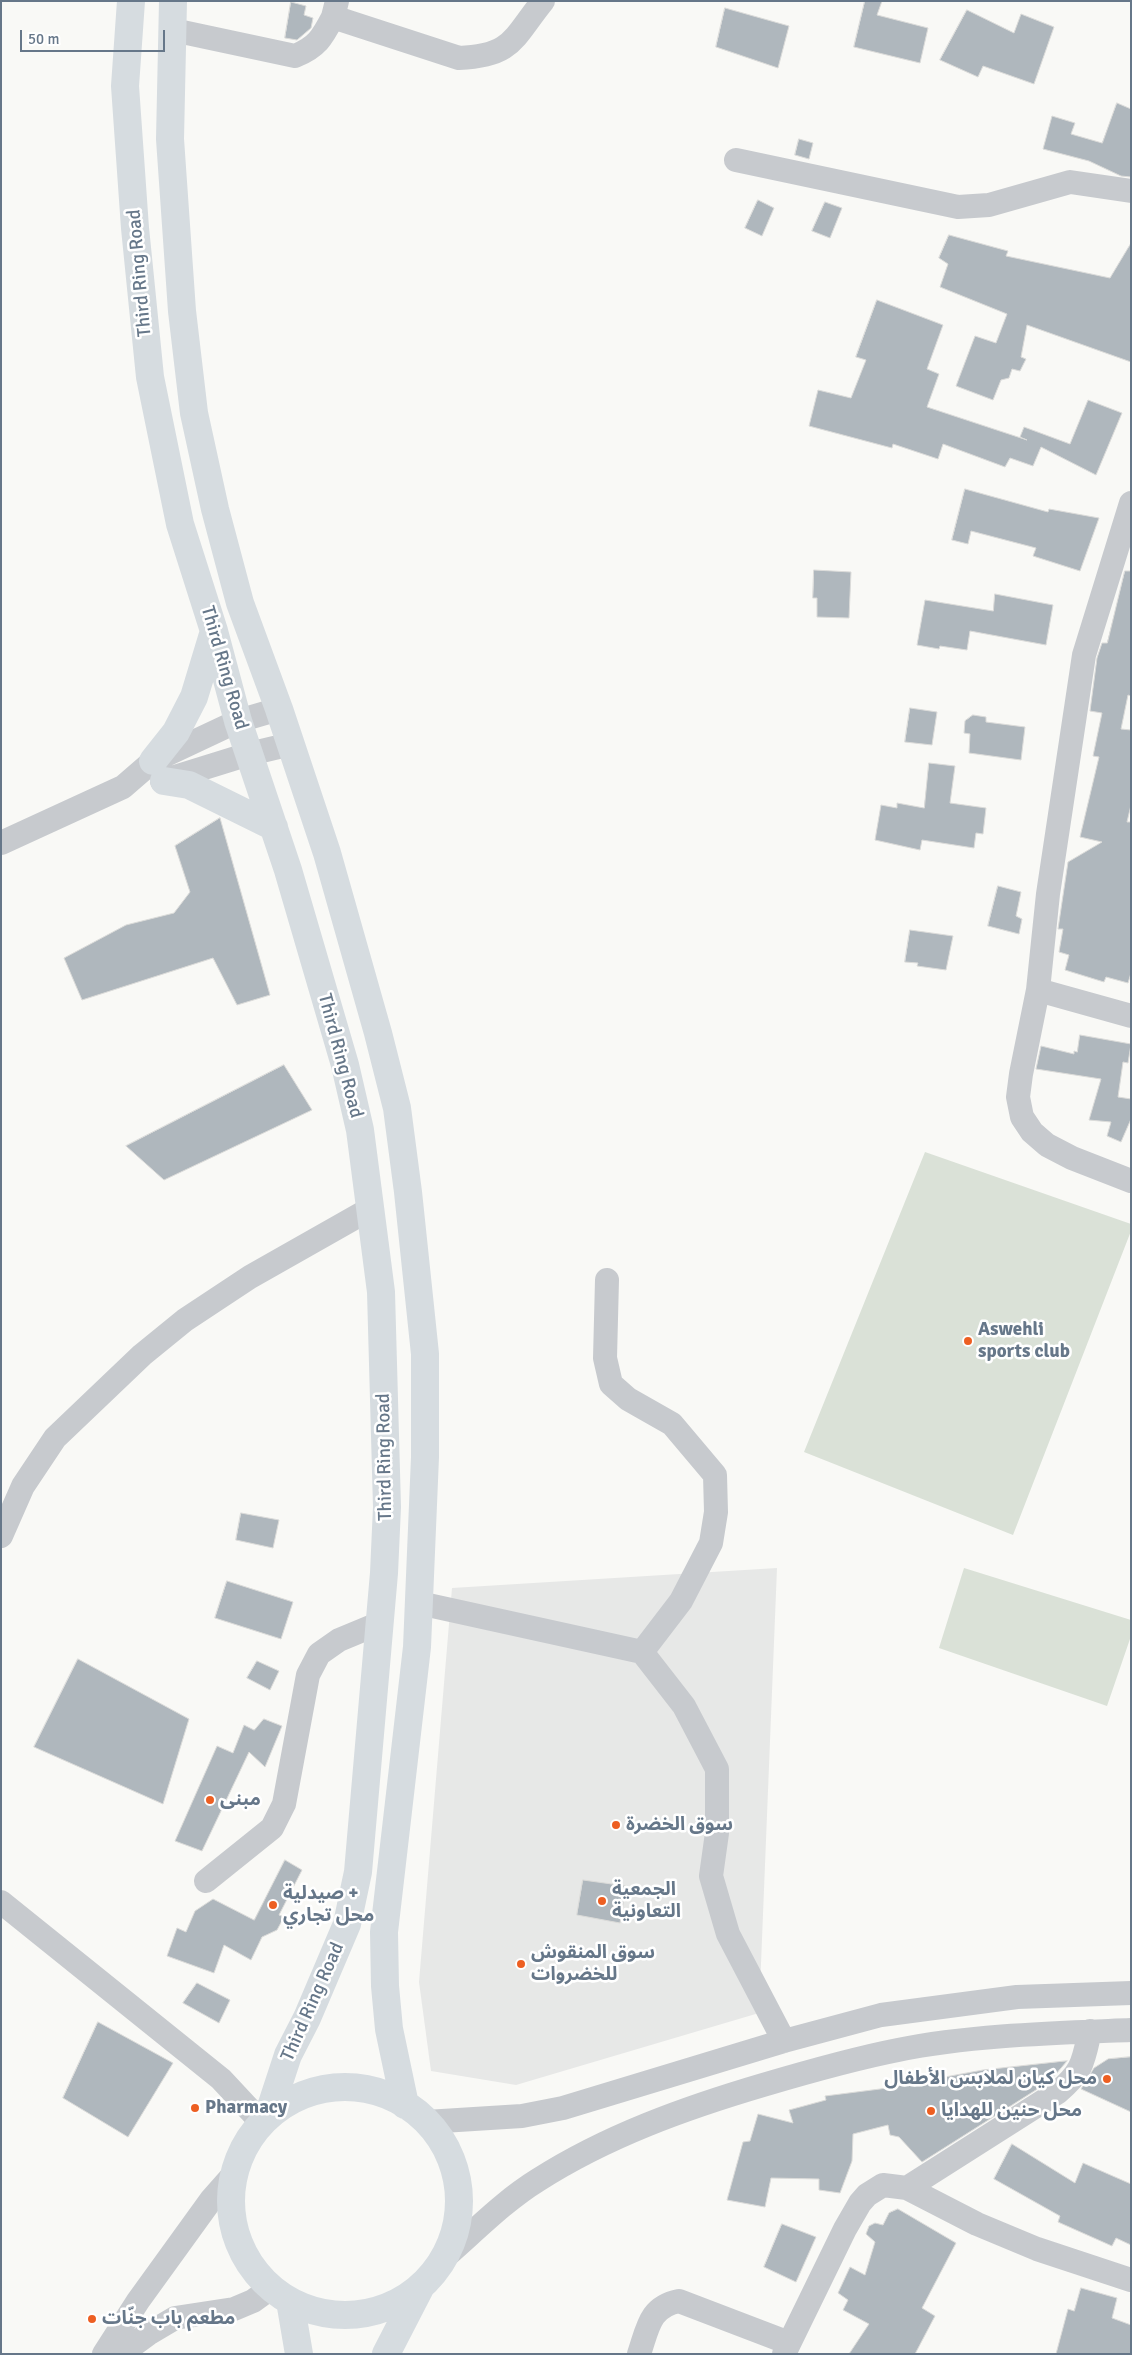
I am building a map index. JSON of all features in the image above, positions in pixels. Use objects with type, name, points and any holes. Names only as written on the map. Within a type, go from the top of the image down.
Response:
[{"type":"main road","name":"Third Ring Road","points":[[131,1],[125,86],[135,228],[150,377],[180,524],[214,631],[238,721],[274,826],[345,1065],[360,1130],[381,1292],[388,1506],[380,1623],[358,1872],[347,1924],[307,2018],[288,2055],[265,2120]]},
{"type":"main road","name":"Third Ring Road","points":[[173,1],[170,139],[182,311],[194,413],[215,510],[240,603],[279,709],[327,853],[378,1033],[397,1108],[408,1192],[426,1354],[425,1457],[416,1656],[384,1932],[384,1986],[389,2029],[416,2113]]},
{"type":"main road","points":[[214,631],[194,697],[158,771],[274,826]]},
{"type":"main road","points":[[346,2087],[367,2090],[387,2096],[416,2113],[444,2145],[455,2172],[458,2201],[455,2230],[445,2257],[434,2273],[420,2287],[397,2303],[371,2313],[343,2316],[316,2312],[280,2295],[254,2270],[241,2248],[233,2224],[231,2200],[234,2174],[240,2156],[250,2138],[265,2120],[294,2100],[326,2089],[346,2087]]},
{"type":"main road","points":[[386,2354],[420,2287]]},
{"type":"main road","points":[[280,2295],[299,2354]]},
{"type":"street","points":[[173,30],[295,56],[311,49],[323,36],[335,9],[446,54],[460,58],[482,57],[501,50],[518,35],[543,1]]},
{"type":"street","points":[[736,160],[958,207],[988,205],[1070,182],[1131,191]]},
{"type":"street","points":[[1131,503],[1124,546],[1084,655],[1048,894],[1038,990],[1018,1096],[1022,1117],[1032,1132],[1047,1145],[1072,1158],[1131,1181]]},
{"type":"street","points":[[1,843],[158,771],[238,721],[279,709]]},
{"type":"street","points":[[158,771],[291,744]]},
{"type":"street","points":[[1038,990],[1131,1016]]},
{"type":"street","points":[[1,1536],[23,1486],[55,1438],[142,1355],[186,1320],[250,1277],[370,1209]]},
{"type":"street","points":[[607,1280],[605,1358],[611,1384],[628,1399],[672,1424],[715,1475],[716,1512],[711,1543],[681,1601],[642,1652]]},
{"type":"street","points":[[419,1603],[642,1652],[684,1706],[717,1769],[718,1833],[711,1876],[728,1934],[784,2041]]},
{"type":"street","points":[[206,1881],[272,1828],[284,1804],[308,1676],[318,1654],[339,1640],[380,1623]]},
{"type":"street","points":[[1,1902],[221,2079],[265,2120]]},
{"type":"street","points":[[416,2113],[522,2116],[563,2108],[784,2041],[881,2015],[1016,1997],[1131,1992]]},
{"type":"street","points":[[445,2257],[536,2181],[572,2159],[638,2128],[705,2102],[816,2069],[899,2050],[966,2041],[1090,2031],[1131,2030]]},
{"type":"street","points":[[908,2188],[1063,2088],[1079,2071],[1090,2031]]},
{"type":"street","points":[[104,2354],[138,2301],[181,2241],[223,2185],[234,2174]]},
{"type":"street","points":[[639,2354],[655,2311],[667,2303],[679,2301],[787,2348],[845,2229],[860,2203],[867,2195],[883,2185],[908,2188],[994,2231],[1037,2249],[1131,2280]]},
{"type":"street","points":[[121,2354],[148,2334],[175,2318],[234,2309],[253,2301],[280,2295]]},
{"type":"shaded area","name":"Aswehli sports club","points":[[925,1152],[1131,1224],[1131,1231],[1013,1535],[804,1452]]},
{"type":"shaded area","points":[[777,1568],[759,2013],[516,2085],[431,2071],[419,1982],[452,1588]]},
{"type":"shaded area","points":[[964,1568],[1131,1620],[1131,1636],[1107,1706],[939,1648]]},
{"type":"building","points":[[865,1],[882,1],[877,15],[928,28],[920,63],[854,47]]},
{"type":"building","points":[[291,2],[306,6],[304,15],[313,18],[311,28],[297,40],[285,38]]},
{"type":"building","points":[[725,8],[789,26],[778,68],[716,47]]},
{"type":"building","points":[[967,10],[1014,33],[1021,14],[1054,27],[1034,84],[983,66],[978,77],[940,60]]},
{"type":"building","points":[[1117,103],[1131,109],[1131,177],[1121,176],[1089,161],[1043,149],[1052,116],[1075,123],[1071,134],[1102,143]]},
{"type":"building","points":[[799,139],[813,143],[809,159],[795,155]]},
{"type":"building","points":[[758,200],[774,208],[762,236],[745,228]]},
{"type":"building","points":[[825,202],[842,208],[830,238],[812,231]]},
{"type":"building","points":[[949,235],[1008,251],[1006,256],[1110,278],[1131,243],[1131,362],[1027,325],[1021,357],[1026,359],[1020,371],[1012,369],[1009,378],[1001,380],[993,400],[956,386],[975,336],[996,343],[1007,314],[940,287],[948,264],[939,258]]},
{"type":"building","points":[[877,300],[943,325],[927,369],[939,374],[927,407],[1027,440],[1020,437],[1024,427],[1070,444],[1088,400],[1122,413],[1096,475],[1041,447],[1033,466],[1010,458],[1005,467],[943,444],[938,459],[893,444],[892,448],[809,426],[818,390],[851,398],[866,360],[856,357]]},
{"type":"building","points":[[965,489],[1048,512],[1049,509],[1099,518],[1080,571],[1033,556],[1036,548],[971,531],[968,544],[952,540]]},
{"type":"building","points":[[814,570],[851,572],[849,618],[817,617],[817,598],[813,598]]},
{"type":"building","points":[[1125,571],[1131,571],[1131,696],[1128,695],[1121,729],[1131,730],[1131,805],[1127,822],[1131,822],[1131,973],[1128,983],[1106,977],[1104,982],[1065,970],[1069,955],[1059,952],[1063,929],[1058,929],[1068,862],[1102,842],[1080,837],[1099,757],[1093,756],[1102,713],[1090,711],[1097,658],[1102,643],[1107,643]]},
{"type":"building","points":[[995,594],[1053,605],[1046,645],[970,631],[967,650],[940,646],[939,649],[917,645],[925,600],[993,611]]},
{"type":"building","points":[[910,708],[937,712],[932,745],[905,742]]},
{"type":"building","points":[[973,715],[986,717],[986,722],[1025,727],[1021,760],[969,753],[970,734],[964,733],[965,721]]},
{"type":"building","points":[[929,763],[955,766],[950,803],[986,808],[983,834],[976,833],[974,848],[922,840],[920,850],[875,840],[881,805],[897,808],[897,803],[924,808]]},
{"type":"building","points":[[220,818],[270,995],[237,1005],[213,958],[82,1000],[64,958],[126,925],[174,913],[190,892],[175,846]]},
{"type":"building","points":[[998,886],[1021,892],[1016,916],[1022,919],[1019,934],[988,926]]},
{"type":"building","points":[[910,930],[953,936],[946,970],[917,966],[918,963],[905,962]]},
{"type":"building","points":[[1080,1035],[1131,1044],[1128,1063],[1123,1062],[1118,1097],[1131,1099],[1131,1119],[1121,1142],[1107,1136],[1111,1122],[1089,1120],[1101,1079],[1036,1069],[1041,1046],[1074,1054],[1074,1051],[1077,1052]]},
{"type":"building","points":[[284,1065],[312,1110],[164,1180],[126,1146]]},
{"type":"building","points":[[241,1513],[279,1520],[273,1548],[236,1540]]},
{"type":"building","points":[[227,1581],[293,1602],[281,1639],[215,1618]]},
{"type":"building","points":[[78,1659],[189,1719],[163,1804],[34,1747]]},
{"type":"building","points":[[257,1661],[279,1671],[270,1690],[247,1678]]},
{"type":"building","name":"مبنى","points":[[264,1719],[282,1726],[265,1767],[249,1752],[202,1851],[175,1841],[217,1746],[233,1753],[244,1725],[254,1730]]},
{"type":"building","name":"صيدلية + محل تجاري","points":[[285,1860],[302,1870],[279,1915],[284,1917],[277,1930],[262,1937],[251,1960],[224,1945],[214,1973],[167,1956],[177,1928],[186,1932],[195,1911],[213,1899],[254,1920]]},
{"type":"building","name":"الجمعية التعاونية","points":[[583,1880],[626,1886],[620,1923],[577,1915]]},
{"type":"building","points":[[197,1983],[230,2000],[219,2023],[183,2003]]},
{"type":"building","points":[[98,2022],[173,2063],[128,2137],[63,2098]]},
{"type":"building","name":"محل كيان لملابس الأطفال","points":[[1131,2057],[1131,2112],[1081,2089],[1094,2068],[1108,2059]]},
{"type":"building","points":[[1067,2061],[1050,2081],[922,2162],[899,2137],[890,2135],[888,2125],[853,2134],[852,2161],[840,2193],[819,2190],[819,2179],[771,2178],[765,2207],[727,2200],[743,2142],[750,2141],[758,2114],[793,2123],[789,2110],[826,2100],[825,2096],[880,2089],[983,2070]]},
{"type":"building","points":[[1012,2144],[1075,2183],[1083,2163],[1131,2184],[1131,2245],[1116,2238],[1112,2246],[1058,2222],[1060,2216],[994,2179]]},
{"type":"building","points":[[898,2209],[956,2243],[922,2308],[935,2316],[915,2354],[849,2354],[869,2324],[843,2310],[848,2300],[838,2293],[850,2267],[865,2275],[875,2242],[866,2234],[869,2226],[875,2223],[883,2225],[889,2213]]},
{"type":"building","points":[[782,2224],[816,2237],[796,2282],[764,2267]]},
{"type":"building","points":[[1081,2288],[1117,2298],[1112,2318],[1131,2325],[1131,2354],[1056,2354],[1068,2309],[1074,2311]]},
{"type":"place","name":"Aswehli sports club","points":[[968,1341]]},
{"type":"place","name":"مبنى","points":[[210,1800]]},
{"type":"place","name":"سوق الخضرة","points":[[616,1825]]},
{"type":"place","name":"الجمعية التعاونية","points":[[602,1901]]},
{"type":"place","name":"صيدلية + محل تجاري","points":[[273,1905]]},
{"type":"place","name":"سوق المنقوش للخضروات","points":[[521,1964]]},
{"type":"place","name":"محل كيان لملابس الأطفال","points":[[1107,2079]]},
{"type":"place","name":"Pharmacy","points":[[195,2108]]},
{"type":"place","name":"محل حنين للهدايا","points":[[931,2111]]},
{"type":"place","name":"مطعم باب جنّات","points":[[92,2319]]}]
